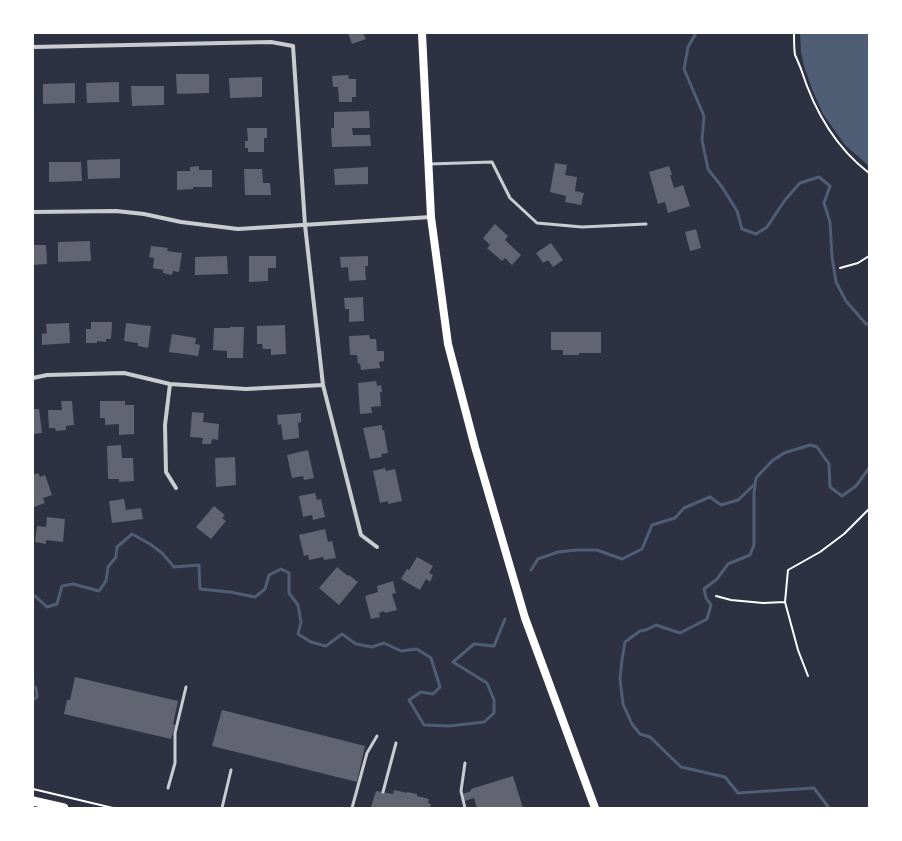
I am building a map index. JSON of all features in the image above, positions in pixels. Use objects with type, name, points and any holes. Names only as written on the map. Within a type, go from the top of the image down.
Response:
[{"type":"main road","points":[[422,33],[431,216],[448,344],[475,447],[525,618],[595,808]]},
{"type":"main road","points":[[33,801],[64,808]]},
{"type":"street","points":[[33,48],[271,42],[293,46],[305,225],[323,385],[361,536],[377,547]]},
{"type":"street","points":[[33,212],[116,211],[144,214],[182,222],[238,229],[431,216]]},
{"type":"street","points":[[33,378],[47,375],[124,373],[170,384],[246,389],[323,385]]},
{"type":"street","points":[[170,384],[165,425],[166,472],[176,488]]},
{"type":"lane","points":[[428,164],[492,162],[510,198],[537,223],[582,227],[646,224]]},
{"type":"lane","points":[[168,788],[175,763],[175,733],[186,687]]},
{"type":"lane","points":[[352,808],[367,753],[377,736]]},
{"type":"lane","points":[[383,792],[396,743]]},
{"type":"lane","points":[[465,763],[461,791],[465,808]]},
{"type":"lane","points":[[222,808],[232,770]]},
{"type":"path","points":[[794,33],[795,54],[809,93],[818,112],[842,148],[869,173]]},
{"type":"path","points":[[840,268],[858,263],[869,256]]},
{"type":"path","points":[[808,676],[798,650],[785,602],[788,570],[820,552],[844,534],[869,509]]},
{"type":"path","points":[[716,596],[732,600],[763,604],[785,602]]},
{"type":"path","points":[[33,789],[113,808]]},
{"type":"water","points":[[800,33],[869,33],[869,166],[845,145],[823,114],[804,66],[801,52]]},
{"type":"building","points":[[348,33],[363,33],[366,39],[352,44]]},
{"type":"building","points":[[176,74],[209,74],[209,93],[177,94]]},
{"type":"building","points":[[348,75],[349,79],[356,79],[356,97],[352,97],[352,102],[339,102],[338,87],[333,87],[332,76]]},
{"type":"building","points":[[262,77],[262,97],[230,98],[229,78]]},
{"type":"building","points":[[119,82],[119,102],[87,103],[86,83]]},
{"type":"building","points":[[75,83],[75,103],[43,104],[43,84]]},
{"type":"building","points":[[131,86],[164,86],[164,105],[132,106]]},
{"type":"building","points":[[369,111],[370,128],[352,128],[353,135],[370,135],[371,146],[332,147],[331,128],[334,128],[334,112]]},
{"type":"building","points":[[247,128],[267,128],[267,138],[264,138],[264,152],[248,152],[248,148],[245,148],[245,141],[248,141]]},
{"type":"building","points":[[120,159],[120,178],[88,179],[87,160]]},
{"type":"building","points":[[49,162],[81,162],[82,181],[49,182]]},
{"type":"building","points":[[555,163],[567,165],[565,175],[577,177],[575,191],[584,193],[581,205],[565,202],[566,196],[550,192]]},
{"type":"building","points":[[199,166],[199,170],[212,170],[212,187],[193,187],[193,189],[177,190],[177,171],[190,171],[190,167]]},
{"type":"building","points":[[669,166],[674,188],[683,185],[690,206],[668,213],[665,202],[658,204],[649,172]]},
{"type":"building","points":[[368,167],[368,184],[335,185],[334,169]]},
{"type":"building","points":[[244,169],[262,169],[263,183],[270,183],[271,195],[245,195]]},
{"type":"building","points":[[495,224],[508,236],[505,240],[521,255],[512,265],[505,258],[502,261],[487,248],[490,245],[483,238]]},
{"type":"building","points":[[696,229],[701,248],[690,251],[685,232]]},
{"type":"building","points":[[90,241],[91,261],[58,262],[58,242]]},
{"type":"building","points":[[551,243],[563,260],[553,267],[548,260],[543,263],[536,253]]},
{"type":"building","points":[[33,245],[46,245],[47,264],[33,265]]},
{"type":"building","points":[[151,246],[168,248],[167,251],[182,253],[179,272],[173,271],[172,275],[163,273],[163,270],[153,268],[154,258],[149,257]]},
{"type":"building","points":[[227,256],[228,274],[195,275],[195,257]]},
{"type":"building","points":[[249,256],[276,256],[276,268],[268,268],[268,281],[249,282]]},
{"type":"building","points":[[368,256],[368,266],[365,266],[366,280],[349,281],[348,267],[341,268],[340,257]]},
{"type":"building","points":[[363,297],[364,321],[349,322],[349,309],[345,309],[344,298]]},
{"type":"building","points":[[91,322],[112,322],[111,339],[106,339],[106,342],[97,341],[97,343],[86,343],[86,329],[91,329]]},
{"type":"building","points":[[69,323],[70,343],[42,345],[42,334],[47,333],[46,324]]},
{"type":"building","points":[[126,323],[151,326],[148,348],[138,346],[138,343],[124,341]]},
{"type":"building","points":[[285,325],[286,354],[271,355],[271,349],[263,349],[262,344],[257,344],[257,326]]},
{"type":"building","points":[[244,327],[243,358],[227,358],[227,351],[213,350],[214,328]]},
{"type":"building","points":[[551,332],[601,332],[601,353],[563,355],[563,350],[551,350]]},
{"type":"building","points":[[172,334],[196,338],[195,344],[200,345],[198,356],[169,352]]},
{"type":"building","points":[[369,335],[370,339],[376,339],[377,351],[384,351],[384,361],[379,362],[380,368],[361,370],[360,363],[358,364],[357,355],[350,355],[349,336]]},
{"type":"building","points":[[376,381],[377,386],[381,385],[381,406],[371,407],[372,413],[360,414],[358,383]]},
{"type":"building","points":[[61,401],[72,401],[74,425],[66,426],[66,430],[56,431],[55,428],[49,428],[48,410],[62,410]]},
{"type":"building","points":[[100,401],[125,401],[125,405],[134,405],[134,434],[119,435],[119,424],[105,425],[105,418],[100,418]]},
{"type":"building","points":[[33,409],[39,409],[42,433],[33,434]]},
{"type":"building","points":[[192,412],[204,413],[203,422],[219,424],[218,440],[212,439],[211,444],[202,444],[203,438],[190,437]]},
{"type":"building","points":[[301,413],[301,422],[298,423],[299,438],[283,440],[281,424],[278,425],[277,415]]},
{"type":"building","points":[[382,425],[388,453],[381,454],[382,457],[370,459],[363,428]]},
{"type":"building","points":[[121,445],[122,458],[133,458],[134,481],[119,482],[119,479],[108,479],[107,446]]},
{"type":"building","points":[[308,450],[314,478],[304,480],[303,476],[292,478],[287,455]]},
{"type":"building","points":[[235,457],[236,485],[216,487],[215,458]]},
{"type":"building","points":[[385,468],[386,471],[395,469],[402,501],[388,504],[388,501],[380,503],[373,471]]},
{"type":"building","points":[[38,473],[40,477],[45,475],[52,495],[43,498],[45,503],[34,507],[33,475]]},
{"type":"building","points":[[315,493],[317,500],[321,499],[325,517],[313,520],[312,515],[303,517],[299,496]]},
{"type":"building","points":[[124,499],[126,510],[141,508],[143,519],[112,523],[109,501]]},
{"type":"building","points":[[214,506],[225,515],[222,518],[226,521],[211,539],[196,527]]},
{"type":"building","points":[[47,517],[65,519],[63,542],[46,540],[46,544],[35,542],[37,526],[46,527]]},
{"type":"building","points":[[325,529],[328,542],[332,541],[336,558],[324,560],[323,557],[309,560],[308,555],[304,556],[299,535]]},
{"type":"building","points":[[417,557],[433,566],[429,573],[433,575],[430,582],[426,579],[420,590],[401,579]]},
{"type":"building","points":[[337,567],[358,582],[339,605],[319,588]]},
{"type":"building","points":[[393,581],[396,593],[392,594],[397,610],[385,613],[384,611],[379,613],[380,617],[371,619],[365,596],[378,592],[377,586]]},
{"type":"building","points":[[75,677],[178,701],[173,724],[175,725],[171,739],[64,714],[67,700],[70,700]]},
{"type":"building","points":[[222,710],[365,746],[357,782],[212,746]]},
{"type":"building","points":[[513,776],[523,808],[477,808],[474,798],[465,801],[463,794],[471,791],[471,789]]},
{"type":"building","points":[[394,790],[417,794],[417,796],[429,799],[428,803],[431,804],[430,808],[371,807],[376,791],[393,794]]},
{"type":"waterway","points":[[696,33],[688,47],[684,69],[704,116],[702,140],[708,169],[722,187],[737,211],[742,229],[756,234],[767,227],[785,200],[800,183],[819,177],[830,186],[824,203],[830,222],[832,257],[836,282],[846,301],[866,324],[869,324]]},
{"type":"waterway","points":[[829,808],[814,788],[738,793],[725,777],[681,767],[650,737],[640,734],[632,724],[623,704],[620,679],[622,660],[625,642],[640,631],[656,625],[680,633],[707,619],[711,605],[706,598],[704,589],[717,579],[728,564],[750,555],[754,545],[754,493],[756,478],[772,461],[784,453],[810,445],[817,447],[829,464],[830,487],[842,496],[856,486],[869,468]]},
{"type":"waterway","points":[[531,570],[538,559],[558,552],[597,550],[622,559],[642,549],[652,525],[675,518],[684,508],[710,497],[721,505],[738,500],[755,484]]},
{"type":"waterway","points":[[33,596],[35,596],[47,607],[57,604],[62,586],[73,584],[99,591],[106,581],[108,567],[116,557],[117,547],[132,534],[162,553],[174,567],[199,565],[200,589],[230,592],[255,597],[265,589],[269,575],[281,569],[289,573],[289,593],[298,605],[301,622],[298,634],[311,642],[326,646],[342,634],[356,644],[372,647],[384,643],[401,651],[417,649],[431,658],[440,687],[433,694],[421,692],[409,700],[424,725],[449,726],[484,722],[494,713],[494,700],[487,683],[453,662],[474,644],[494,646],[505,619]]},
{"type":"waterway","points":[[33,680],[33,686],[36,688],[37,697],[33,700]]}]
